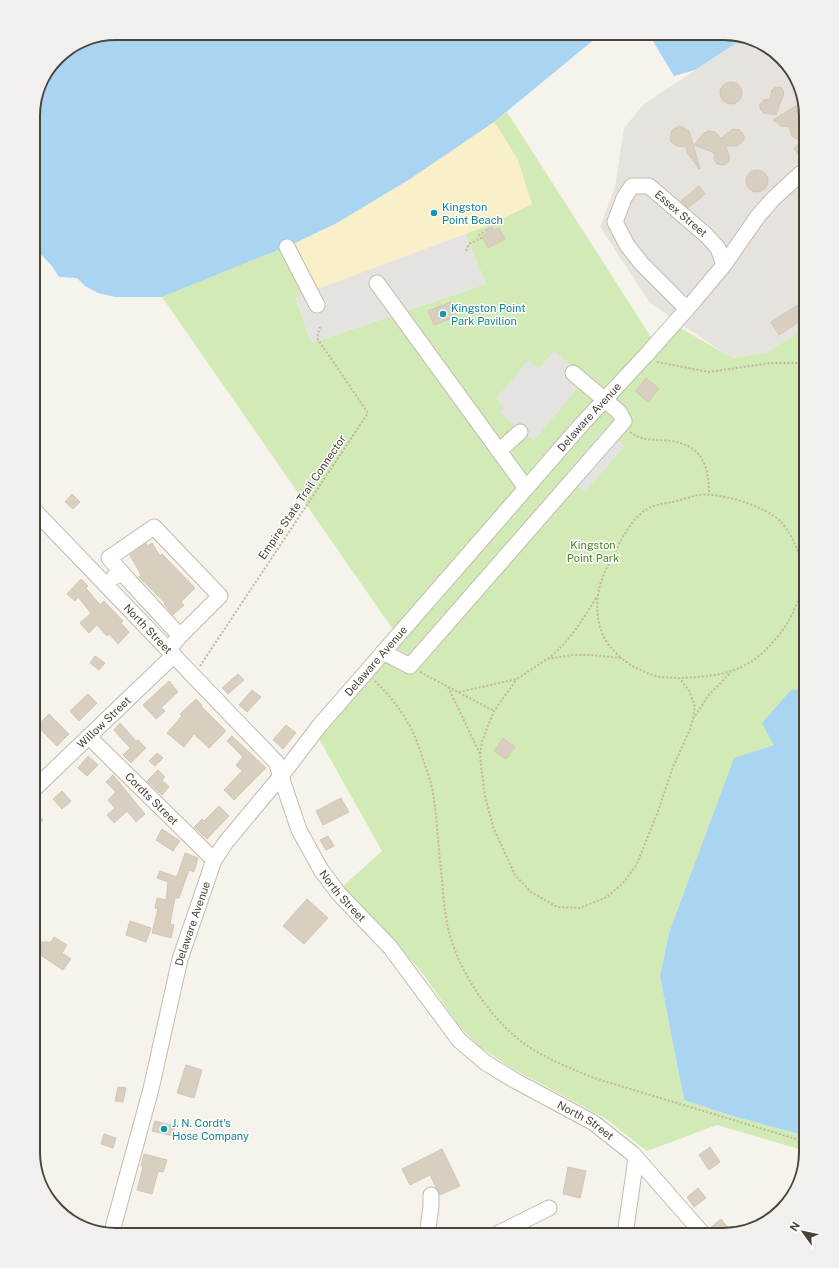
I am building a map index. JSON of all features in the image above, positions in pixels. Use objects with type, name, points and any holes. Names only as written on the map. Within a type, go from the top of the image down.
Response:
[{"type":"street","name":"Delaware Avenue","points":[[113,1228],[151,1089],[180,959],[214,860],[226,842],[281,776],[320,725],[526,488],[677,321],[724,265],[758,216],[773,199],[799,175]]},
{"type":"street","name":"Essex Street","points":[[687,309],[641,263],[627,245],[615,222],[624,198],[632,186],[649,186],[718,248],[724,265]]},
{"type":"street","points":[[287,247],[317,305]]},
{"type":"street","points":[[377,283],[526,488]]},
{"type":"street","points":[[383,652],[410,666],[624,421],[618,412],[573,373]]},
{"type":"street","points":[[499,451],[520,432]]},
{"type":"street","name":"North Street","points":[[40,516],[276,762],[299,830],[321,870],[338,894],[390,947],[459,1040],[486,1063],[514,1080],[594,1123],[633,1154],[698,1228]]},
{"type":"street","name":"Willow Street","points":[[40,783],[89,737],[171,652],[180,636],[220,596],[154,527],[109,558],[122,573]]},
{"type":"street","points":[[105,583],[122,573],[180,636]]},
{"type":"street","name":"Cordts Street","points":[[89,737],[214,860]]},
{"type":"street","points":[[626,1228],[636,1158]]},
{"type":"street","points":[[428,1228],[431,1195]]},
{"type":"street","points":[[509,1228],[550,1208]]},
{"type":"path","points":[[466,251],[469,244],[481,238],[479,235],[485,231]]},
{"type":"path","name":"Empire State Trail Connector","points":[[194,676],[368,413],[317,338],[320,327]]},
{"type":"path","points":[[642,359],[709,372],[771,363],[799,363]]},
{"type":"path","points":[[624,421],[627,430],[631,434],[640,438],[687,446],[698,454],[705,464],[709,477],[709,495]]},
{"type":"path","points":[[679,678],[689,690],[695,707],[691,727],[673,767],[657,814],[636,866],[622,884],[607,897],[580,908],[557,907],[531,892],[516,875],[493,827],[485,796],[480,755],[482,740],[494,711],[517,679],[559,650],[573,634],[596,598],[605,570],[636,518],[645,511],[657,505],[699,495],[732,498],[760,508],[780,520],[790,533],[799,555]]},
{"type":"path","points":[[596,598],[598,622],[608,643],[621,658],[632,666],[647,673],[659,677],[679,678],[714,675],[732,671],[747,664],[763,653],[791,620],[799,598]]},
{"type":"path","points":[[547,659],[572,655],[621,658]]},
{"type":"path","points":[[410,666],[494,711]]},
{"type":"path","points":[[692,721],[708,696],[732,671]]},
{"type":"path","points":[[459,692],[517,679]]},
{"type":"path","points":[[375,681],[386,691],[408,723],[420,749],[432,786],[445,912],[449,933],[455,951],[467,974],[494,1016],[529,1047],[562,1065],[594,1078],[799,1140]]},
{"type":"path","points":[[448,686],[480,755]]},
{"type":"shaded area","points":[[739,41],[761,50],[777,62],[789,78],[796,96],[799,116],[799,332],[767,352],[731,358],[650,303],[600,227],[615,187],[624,128],[644,104]]},
{"type":"shaded area","points":[[465,234],[486,284],[311,343],[296,297]]},
{"type":"shaded area","points":[[554,351],[586,378],[534,441],[499,412],[504,406],[496,399],[528,360],[539,368]]},
{"type":"shaded area","points":[[605,428],[625,446],[585,492],[565,475]]},
{"type":"green space","name":"Kingston Point Park","points":[[507,112],[658,348],[677,326],[732,358],[767,352],[799,332],[799,689],[791,690],[774,745],[734,759],[669,933],[660,976],[684,1100],[729,1115],[799,1134],[799,1149],[717,1125],[647,1151],[606,1119],[508,1066],[479,1046],[459,1026],[424,975],[388,934],[342,887],[382,851],[318,737],[401,641],[162,297],[295,243],[318,290],[296,298],[311,343],[486,284],[465,234],[496,222],[518,160],[494,122]]},
{"type":"sand","name":"Kingston Point Beach","points":[[494,122],[518,160],[532,204],[496,222],[318,290],[295,243],[337,223],[410,179]]},
{"type":"water","points":[[116,40],[594,40],[494,122],[410,179],[337,223],[295,243],[162,297],[115,297],[98,293],[85,286],[77,278],[59,277],[52,266],[40,253],[40,111],[44,92],[50,78],[62,62],[78,50],[87,46],[101,41]]},
{"type":"water","points":[[652,40],[739,41],[695,70],[674,76]]},
{"type":"water","points":[[799,689],[799,1134],[729,1115],[684,1100],[660,976],[669,933],[734,758],[774,745],[762,723],[791,690]]},
{"type":"building","points":[[731,82],[735,83],[741,89],[741,97],[735,103],[731,104],[727,103],[721,97],[720,93],[721,89],[727,83]]},
{"type":"building","points":[[776,87],[782,88],[784,93],[776,115],[764,113],[760,109],[760,104],[764,100],[770,99],[772,90]]},
{"type":"building","points":[[798,105],[799,140],[792,136],[789,127],[781,126],[773,120]]},
{"type":"building","points":[[679,126],[689,131],[700,168],[699,169],[687,152],[686,147],[677,146],[671,142],[670,138],[672,130]]},
{"type":"building","points":[[733,129],[740,130],[744,136],[744,139],[737,146],[726,146],[729,160],[726,164],[717,164],[714,159],[715,153],[694,145],[704,133],[708,131],[715,132],[721,138]]},
{"type":"building","points":[[799,144],[799,155],[794,148]]},
{"type":"building","points":[[757,170],[765,173],[768,181],[765,189],[757,192],[749,189],[746,181],[749,173]]},
{"type":"building","points":[[699,186],[705,194],[688,208],[681,201]]},
{"type":"building","points":[[492,227],[494,230],[499,228],[505,239],[488,248],[482,236],[487,234],[485,230]]},
{"type":"building","name":"Kingston Point Park Pavilion","points":[[451,302],[457,316],[434,325],[428,311]]},
{"type":"building","points":[[798,305],[799,306],[799,322],[779,335],[771,322]]},
{"type":"building","points":[[646,378],[659,389],[648,402],[635,391]]},
{"type":"building","points":[[72,494],[80,502],[73,509],[65,502]]},
{"type":"building","points":[[146,543],[147,546],[152,543],[160,556],[162,554],[195,588],[181,602],[184,605],[173,615],[164,604],[165,603],[139,577],[141,575],[130,555]]},
{"type":"building","points":[[81,579],[88,586],[86,588],[100,605],[104,601],[123,621],[121,623],[129,632],[118,644],[109,634],[107,636],[97,625],[89,633],[80,623],[91,613],[78,597],[75,601],[67,594]]},
{"type":"building","points":[[95,656],[105,663],[99,670],[90,663]]},
{"type":"building","points":[[238,674],[244,680],[228,694],[222,688]]},
{"type":"building","points":[[169,681],[178,692],[161,708],[165,711],[156,719],[143,705]]},
{"type":"building","points":[[252,690],[261,697],[247,712],[239,705]]},
{"type":"building","points":[[88,694],[97,703],[79,721],[70,711]]},
{"type":"building","points":[[196,699],[226,731],[209,748],[194,734],[184,747],[167,733],[182,716],[180,714]]},
{"type":"building","points":[[49,714],[69,734],[57,746],[40,729],[40,723]]},
{"type":"building","points":[[120,723],[136,741],[138,740],[146,748],[131,763],[123,755],[130,748],[114,730]]},
{"type":"building","points":[[286,725],[296,733],[283,749],[273,740]]},
{"type":"building","points":[[232,736],[266,768],[234,800],[224,790],[242,771],[236,765],[243,757],[227,741]]},
{"type":"building","points":[[503,738],[515,747],[506,759],[494,751]]},
{"type":"building","points":[[157,753],[163,758],[155,766],[149,761]]},
{"type":"building","points":[[88,756],[98,765],[87,776],[78,768]]},
{"type":"building","points":[[158,770],[165,777],[162,780],[169,787],[162,795],[147,781]]},
{"type":"building","points":[[113,775],[145,814],[136,822],[127,811],[114,823],[107,815],[115,808],[108,800],[116,792],[106,782]]},
{"type":"building","points":[[62,791],[71,801],[62,809],[53,799]]},
{"type":"building","points":[[341,798],[349,812],[323,825],[316,811]]},
{"type":"building","points":[[219,806],[229,816],[207,839],[194,827],[202,819],[204,821]]},
{"type":"building","points":[[162,829],[180,841],[173,851],[156,840]]},
{"type":"building","points":[[328,836],[334,846],[326,850],[320,840]]},
{"type":"building","points":[[185,853],[198,858],[194,872],[189,870],[179,898],[175,898],[170,924],[174,925],[171,938],[152,933],[158,909],[155,908],[157,898],[166,900],[168,882],[157,878],[160,871],[177,877]]},
{"type":"building","points":[[307,899],[328,918],[304,944],[283,926]]},
{"type":"building","points":[[130,921],[151,928],[146,942],[126,935]]},
{"type":"building","points":[[54,937],[67,945],[62,953],[71,959],[63,970],[40,955],[40,941],[51,942]]},
{"type":"building","points":[[186,1065],[202,1070],[194,1098],[177,1093]]},
{"type":"building","points":[[118,1087],[126,1088],[123,1102],[115,1101]]},
{"type":"building","name":"J. N. Cordt's Hose Company","points":[[155,1121],[175,1126],[173,1136],[152,1131]]},
{"type":"building","points":[[104,1134],[116,1138],[113,1148],[101,1144]]},
{"type":"building","points":[[710,1147],[720,1162],[709,1170],[699,1155]]},
{"type":"building","points":[[442,1149],[460,1186],[440,1195],[430,1175],[410,1185],[402,1169]]},
{"type":"building","points":[[144,1154],[167,1160],[163,1172],[158,1171],[152,1194],[137,1190],[143,1167],[141,1166]]},
{"type":"building","points":[[568,1167],[586,1171],[580,1198],[563,1194]]},
{"type":"building","points":[[698,1188],[706,1198],[694,1207],[687,1197]]},
{"type":"building","points":[[721,1219],[728,1228],[723,1228],[710,1228]]},
{"type":"place","name":"Kingston Point Beach","points":[[434,213]]},
{"type":"place","name":"Kingston Point Park Pavilion","points":[[443,314]]},
{"type":"place","name":"J. N. Cordt's Hose Company","points":[[164,1129]]}]
